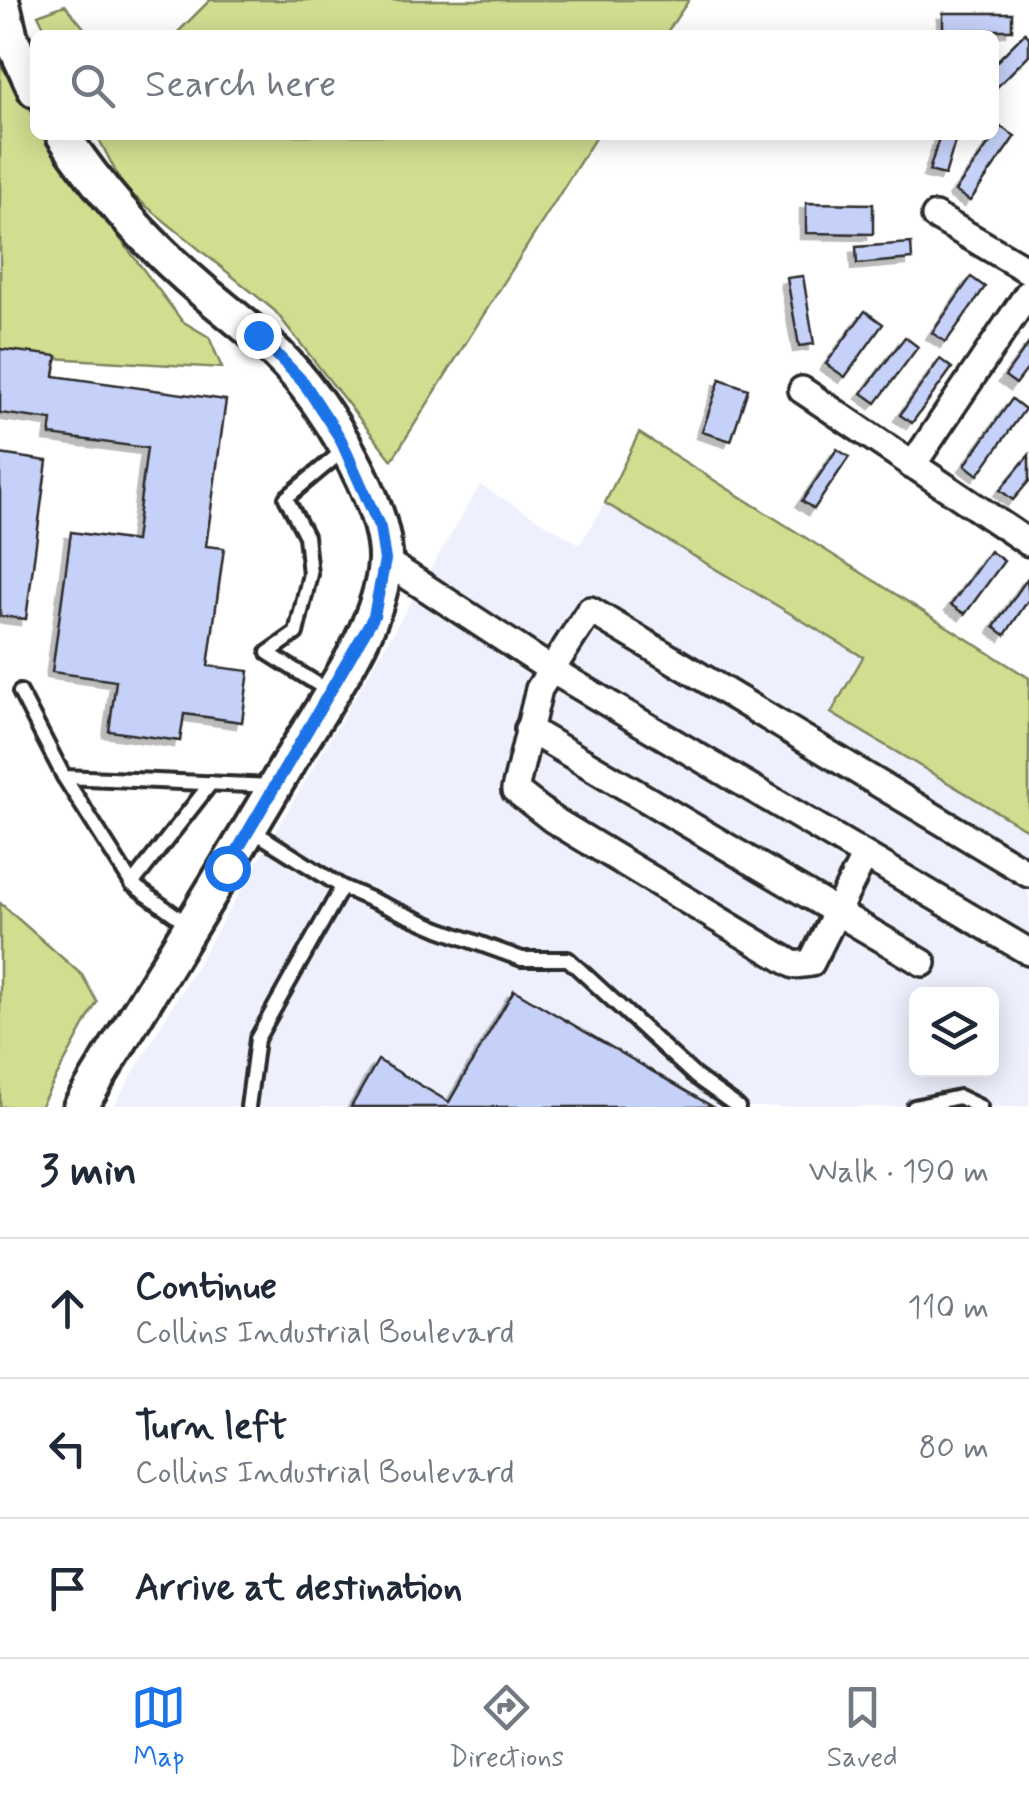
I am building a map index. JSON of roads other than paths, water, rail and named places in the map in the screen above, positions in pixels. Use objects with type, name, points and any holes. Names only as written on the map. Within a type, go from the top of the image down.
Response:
[{"type":"street","points":[[2,0],[11,38],[30,79]]},
{"type":"street","points":[[68,140],[116,205],[161,253],[282,358],[323,410],[346,448],[380,528],[385,560],[374,616],[250,829],[80,1107]]},
{"type":"street","points":[[934,216],[1029,271]]},
{"type":"street","points":[[912,466],[1029,292]]},
{"type":"street","points":[[802,390],[1029,543]]},
{"type":"street","points":[[385,560],[550,669],[1029,952]]},
{"type":"street","points":[[864,857],[811,963],[794,964],[552,819],[514,790],[539,688],[590,610],[1029,874]]},
{"type":"street","points":[[528,729],[923,963]]},
{"type":"lane","points":[[330,692],[268,653],[296,633],[310,574],[306,536],[286,498],[346,448]]},
{"type":"lane","points":[[20,692],[64,777],[132,884],[191,926]]},
{"type":"lane","points":[[64,777],[275,786]]},
{"type":"lane","points":[[132,884],[211,783]]},
{"type":"lane","points":[[250,829],[342,887],[439,929],[522,960],[568,960],[696,1077],[738,1107]]},
{"type":"lane","points":[[248,1107],[257,1039],[342,887]]},
{"type":"lane","points":[[914,1107],[960,1097],[980,1107]]}]
